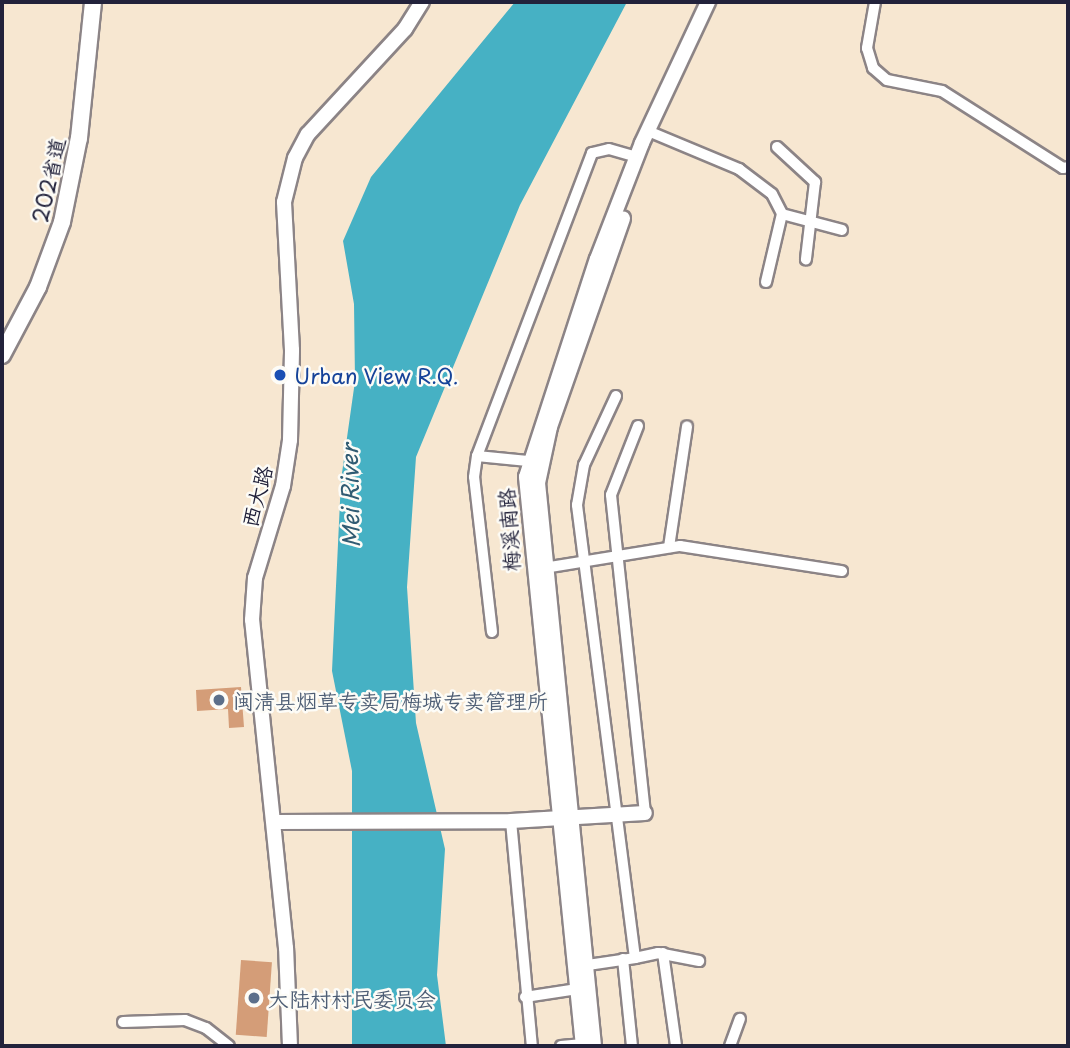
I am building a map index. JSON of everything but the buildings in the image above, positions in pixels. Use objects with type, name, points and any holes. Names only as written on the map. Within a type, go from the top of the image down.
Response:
[{"type":"main road","name":"202省道","points":[[2,355],[38,287],[62,222],[79,138],[93,2]]},
{"type":"main road","name":"西大路","points":[[290,1046],[274,822],[252,620],[254,578],[283,486],[290,440],[292,350],[283,216],[287,187],[308,134],[405,29],[422,2]]},
{"type":"main road","name":"梅溪南路","points":[[563,819],[538,492],[545,442],[651,132],[709,2]]},
{"type":"main road","name":"梅溪南路","points":[[587,1045],[525,505],[528,461],[636,158],[718,2]]},
{"type":"main road","points":[[274,822],[529,821],[645,813]]},
{"type":"main road","name":"梅溪南路","points":[[580,966],[577,989],[587,1045]]},
{"type":"street","points":[[875,2],[867,48],[873,68],[887,80],[942,91],[1063,168],[1068,167]]},
{"type":"street","points":[[651,132],[732,165],[772,194],[782,214],[766,282]]},
{"type":"street","points":[[778,147],[815,182],[806,259]]},
{"type":"street","points":[[492,632],[474,477],[477,456],[592,153],[610,149],[636,158]]},
{"type":"street","points":[[782,214],[842,230]]},
{"type":"street","points":[[616,396],[579,480],[582,562],[629,959],[632,1046]]},
{"type":"street","points":[[638,426],[611,495],[645,813]]},
{"type":"street","points":[[669,547],[687,426]]},
{"type":"street","points":[[477,456],[528,461]]},
{"type":"street","points":[[544,568],[669,547],[705,547],[842,571]]},
{"type":"street","points":[[511,821],[525,997],[532,1046]]},
{"type":"street","points":[[663,953],[676,1046]]},
{"type":"street","points":[[580,966],[663,953],[699,961]]},
{"type":"street","points":[[525,997],[577,989]]},
{"type":"street","points":[[122,1022],[174,1018],[206,1028],[229,1046]]},
{"type":"street","points":[[730,1046],[740,1019]]},
{"type":"street","points":[[561,1046],[587,1045]]},
{"type":"water","name":"Mei River","points":[[515,2],[627,2],[520,205],[416,457],[407,587],[416,723],[445,849],[437,975],[446,1046],[352,1046],[352,771],[332,671],[341,480],[355,381],[354,304],[343,241],[371,177]]},
{"type":"place","name":"Urban View R.Q.","points":[[280,375]]},
{"type":"place","name":"闽清县烟草专卖局梅城专卖管理所","points":[[219,700]]},
{"type":"place","name":"大陆村村民委员会","points":[[254,998]]}]
